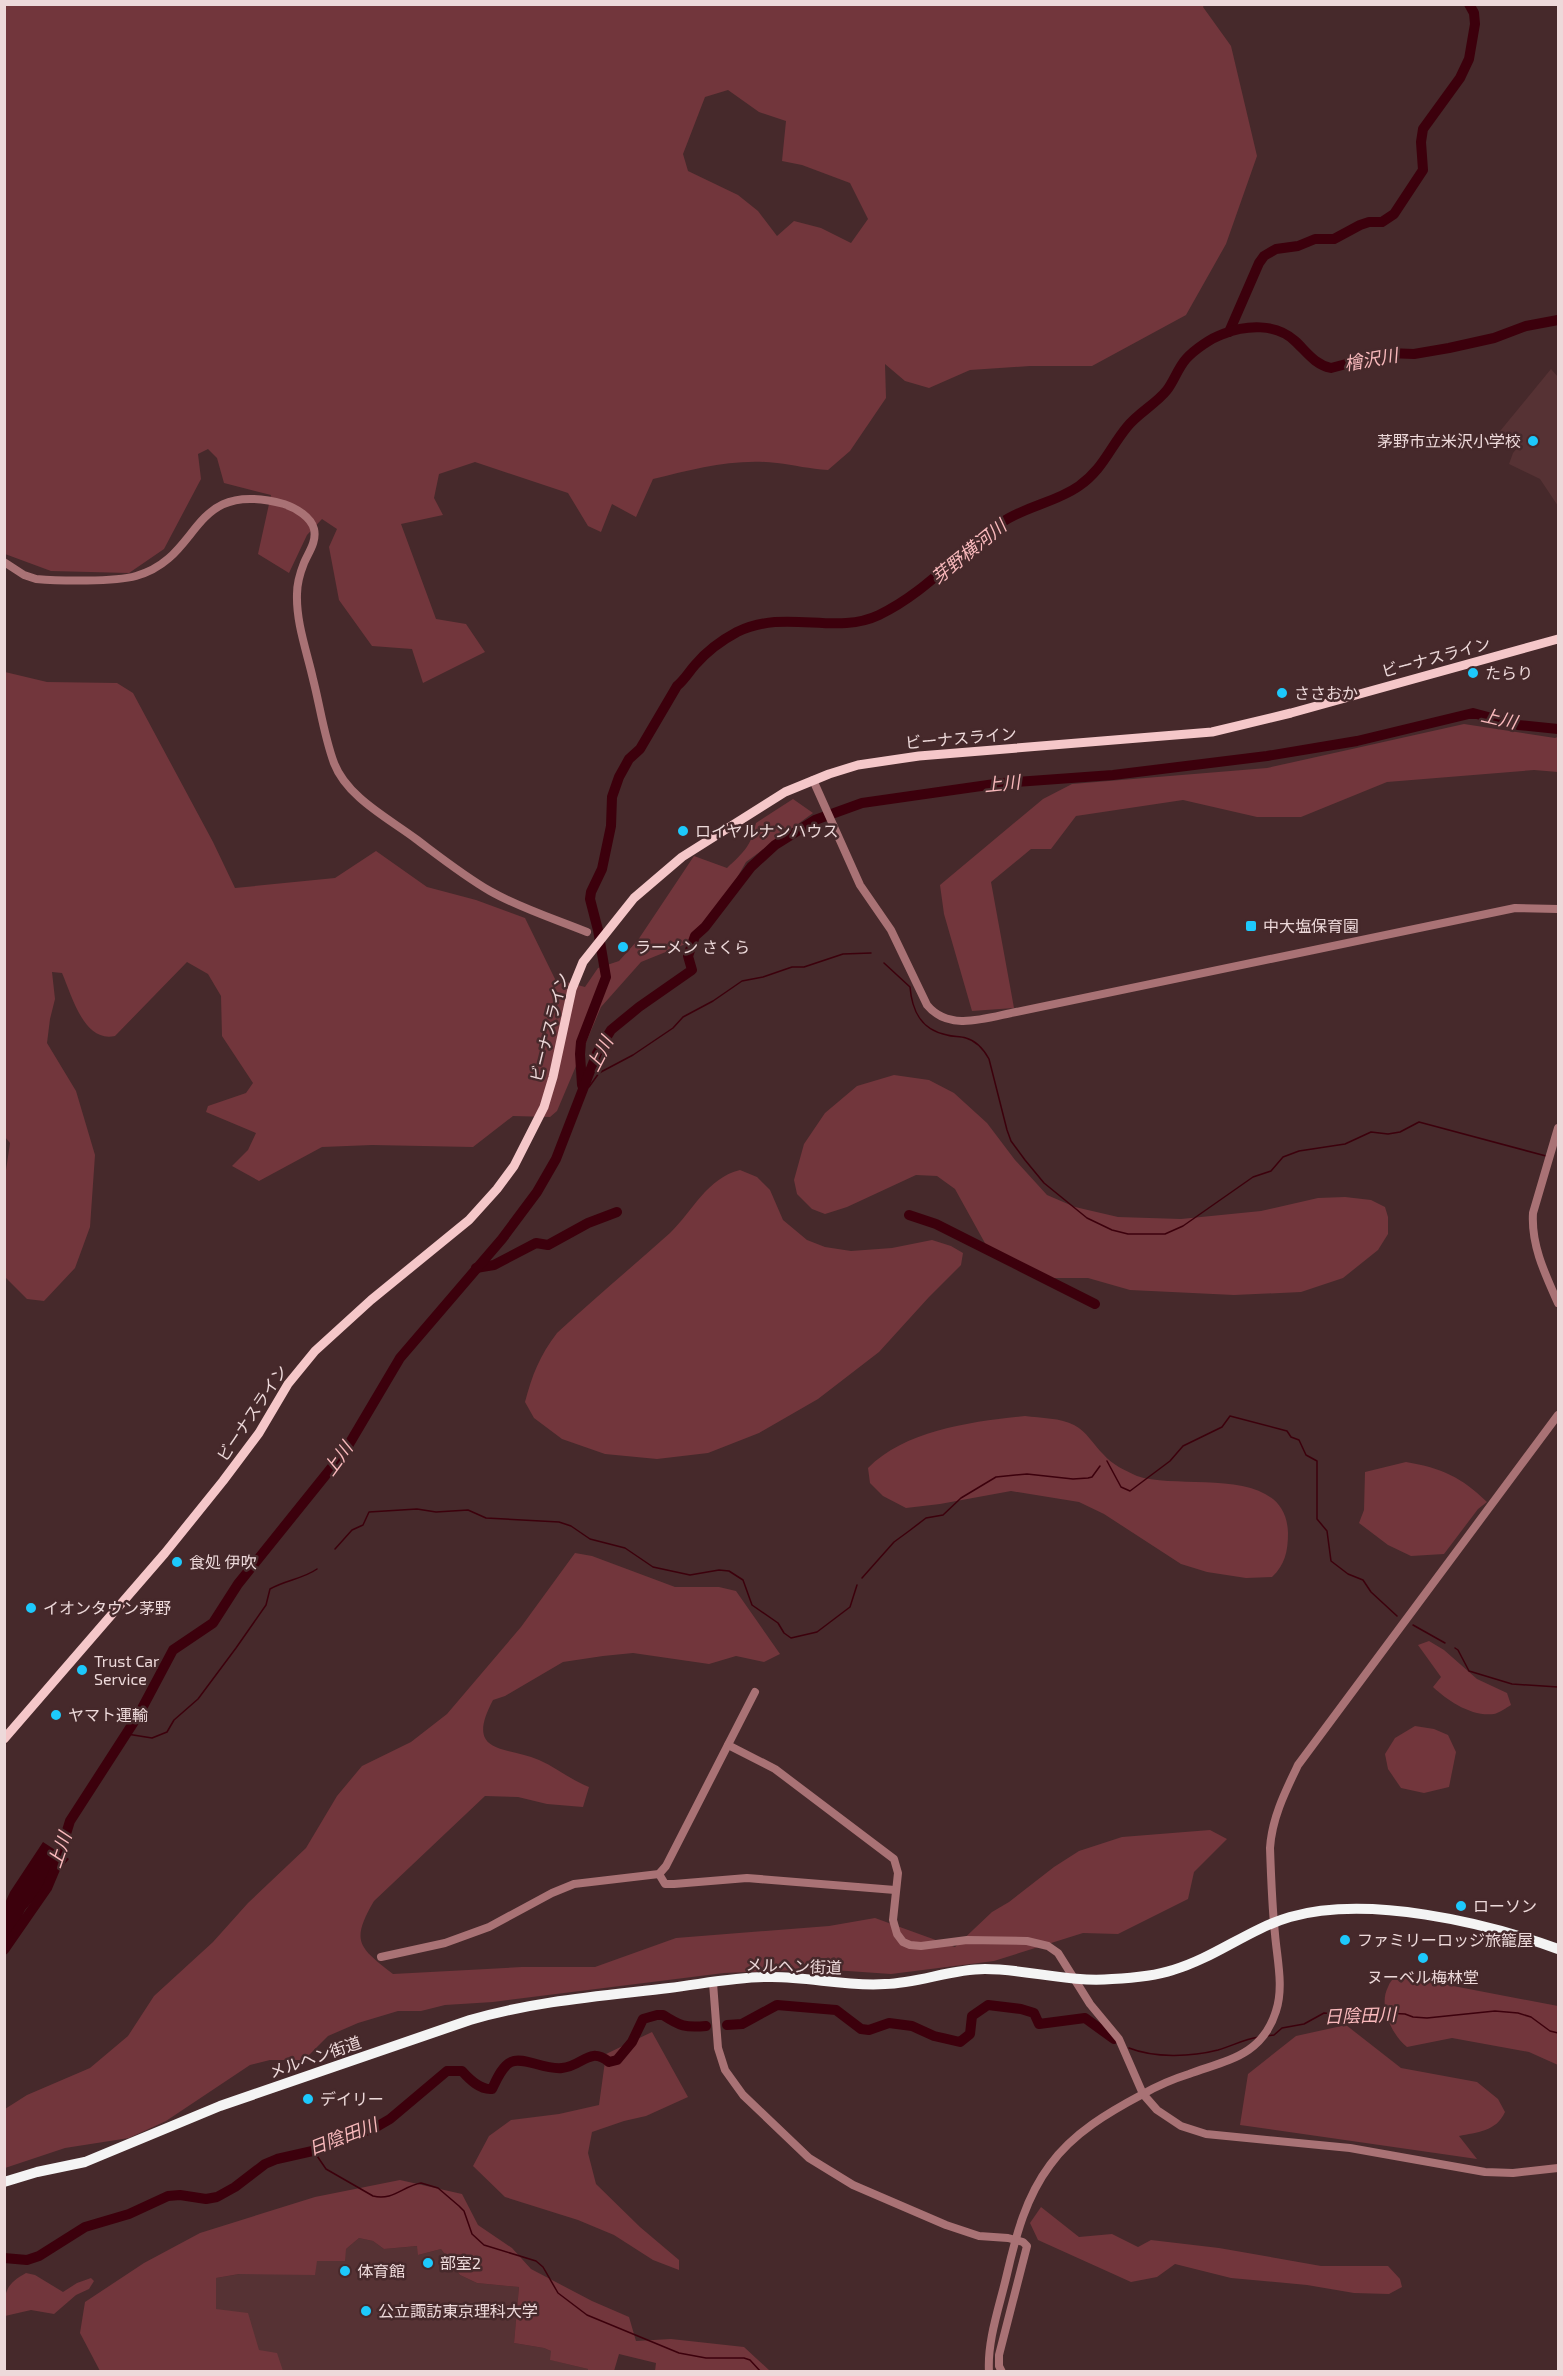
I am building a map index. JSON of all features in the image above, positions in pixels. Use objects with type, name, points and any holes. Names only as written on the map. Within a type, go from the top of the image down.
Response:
[{"type":"highway","name":"メルヘン街道","points":[[4,2182],[85,2162],[220,2106],[495,2013],[609,1993],[769,1977],[883,1985],[915,1982],[980,1969],[1074,1978],[1112,1979],[1173,1971],[1259,1929],[1291,1917],[1338,1909],[1371,1909],[1457,1921],[1524,1937],[1558,1949]]},
{"type":"main road","name":"ビーナスライン","points":[[4,1739],[165,1553],[223,1481],[259,1433],[288,1384],[315,1351],[371,1300],[469,1220],[497,1189],[514,1166],[543,1107],[553,1077],[572,988],[583,962],[634,898],[682,857],[785,792],[814,784],[858,765],[885,760],[1212,732],[1302,710],[1558,639]]},
{"type":"street","points":[[4,562],[24,575],[36,579],[137,576],[176,552],[204,516],[219,506],[237,499],[250,498],[285,504],[295,509],[307,517],[314,529],[311,549],[298,584],[297,612],[334,765],[366,802],[471,880],[493,892],[587,932]]},
{"type":"street","points":[[814,784],[860,885],[891,930],[927,1005],[933,1012],[949,1020],[971,1021],[1515,908],[1558,909]]},
{"type":"street","points":[[1558,1128],[1533,1213],[1532,1227],[1539,1257],[1558,1303]]},
{"type":"street","points":[[989,2372],[992,2341],[1012,2252],[1024,2212],[1049,2166],[1071,2142],[1101,2118],[1143,2094],[1189,2074],[1229,2062],[1256,2044],[1267,2031],[1276,2011],[1280,1982],[1270,1841],[1281,1799],[1298,1765],[1558,1415]]},
{"type":"street","points":[[381,1957],[445,1943],[489,1927],[552,1893],[574,1884],[659,1874],[666,1866],[755,1692]]},
{"type":"street","points":[[728,1745],[775,1769],[894,1859],[898,1873],[893,1920],[897,1934],[910,1945],[921,1946],[967,1940],[1027,1941],[1048,1946],[1058,1953],[1090,2004],[1119,2039],[1143,2094],[1156,2110],[1181,2126],[1206,2134],[1350,2148],[1485,2172],[1513,2173],[1558,2168]]},
{"type":"street","points":[[659,1874],[665,1884],[747,1878],[895,1890]]},
{"type":"street","points":[[713,1983],[718,2048],[725,2070],[743,2095],[792,2144],[830,2173],[886,2200],[979,2236],[1008,2238],[1023,2242],[1027,2246],[999,2355],[999,2366],[1002,2372]]},
{"type":"shaded area","points":[[4,5],[1204,5],[1203,7],[1231,46],[1257,156],[1226,244],[1186,315],[1092,366],[1030,366],[970,370],[929,388],[905,381],[885,364],[886,398],[850,451],[828,470],[777,463],[745,462],[714,465],[653,479],[636,517],[612,504],[601,532],[588,526],[568,493],[475,462],[439,474],[434,498],[443,515],[401,524],[436,619],[466,624],[485,652],[423,683],[412,649],[372,646],[339,600],[329,547],[337,529],[322,519],[307,535],[289,573],[258,554],[271,495],[224,483],[217,458],[208,449],[198,454],[201,479],[164,549],[129,573],[51,571],[5,554]],"holes":[[[728,90],[759,112],[786,121],[782,161],[802,165],[850,183],[868,219],[851,243],[821,228],[794,221],[777,236],[758,211],[738,195],[688,171],[683,154],[705,97]]]},
{"type":"shaded area","name":"茅野市立米沢小学校","points":[[1551,369],[1558,377],[1558,506],[1540,479],[1509,464],[1518,447],[1496,436]]},
{"type":"shaded area","points":[[5,672],[47,682],[117,683],[133,693],[213,842],[235,888],[335,878],[376,851],[427,887],[476,900],[525,918],[555,979],[585,987],[598,968],[619,961],[638,940],[694,856],[727,868],[746,848],[756,823],[793,799],[813,813],[746,862],[721,906],[688,943],[641,962],[601,1007],[557,1111],[550,1117],[513,1116],[473,1147],[372,1145],[322,1147],[259,1181],[232,1166],[248,1150],[256,1133],[206,1112],[208,1106],[246,1093],[253,1083],[222,1036],[221,996],[208,974],[187,962],[115,1036],[104,1036],[95,1032],[81,1016],[62,973],[52,972],[55,999],[47,1043],[76,1091],[95,1155],[90,1227],[75,1268],[44,1301],[27,1299],[5,1277],[5,1177],[10,1143],[5,1137]]},
{"type":"shaded area","points":[[1464,724],[1558,737],[1558,772],[1534,770],[1387,782],[1301,817],[1257,817],[1183,800],[1076,816],[1051,849],[1031,849],[991,882],[1014,1008],[972,1011],[944,914],[940,885],[1043,799],[1072,784],[1267,768]]},
{"type":"shaded area","points":[[894,1075],[929,1080],[954,1093],[987,1123],[1015,1160],[1047,1195],[1075,1207],[1118,1217],[1181,1219],[1261,1211],[1318,1198],[1345,1197],[1371,1200],[1385,1207],[1388,1217],[1388,1234],[1378,1250],[1343,1278],[1301,1292],[1234,1295],[1130,1290],[1088,1278],[1040,1278],[1011,1267],[991,1254],[955,1189],[937,1176],[916,1175],[847,1207],[825,1214],[812,1209],[797,1194],[794,1180],[804,1144],[825,1113],[857,1086]]},
{"type":"shaded area","points":[[740,1170],[757,1177],[770,1190],[783,1220],[807,1240],[825,1247],[851,1251],[892,1248],[932,1240],[951,1246],[963,1253],[961,1265],[879,1352],[818,1399],[759,1433],[708,1453],[657,1459],[605,1454],[562,1439],[534,1418],[525,1402],[537,1366],[551,1341],[571,1320],[670,1233],[709,1188],[728,1174]]},
{"type":"shaded area","points":[[1025,1416],[1057,1420],[1074,1425],[1110,1461],[1137,1476],[1156,1480],[1228,1484],[1251,1488],[1270,1497],[1283,1511],[1288,1533],[1283,1563],[1272,1577],[1246,1578],[1207,1572],[1181,1564],[1104,1514],[1079,1502],[1011,1491],[906,1508],[883,1496],[870,1483],[868,1468],[883,1455],[920,1436],[984,1421]]},
{"type":"shaded area","points":[[1406,1462],[1430,1467],[1450,1475],[1487,1502],[1478,1509],[1444,1554],[1411,1556],[1388,1545],[1359,1523],[1364,1510],[1365,1472]]},
{"type":"shaded area","points":[[575,1553],[592,1556],[675,1587],[719,1587],[736,1591],[780,1654],[764,1662],[736,1656],[709,1664],[633,1653],[563,1662],[505,1696],[493,1700],[485,1718],[483,1731],[486,1739],[492,1745],[502,1749],[539,1760],[589,1787],[583,1807],[547,1804],[518,1797],[485,1796],[374,1901],[362,1926],[360,1935],[362,1943],[372,1957],[393,1974],[522,1967],[595,1967],[676,1938],[829,1926],[875,1918],[955,1947],[992,1912],[1079,1851],[1122,1837],[1210,1830],[1227,1839],[1194,1872],[1188,1899],[1118,1934],[1083,1933],[994,1961],[891,1974],[819,1969],[724,1973],[493,2002],[445,2005],[421,2011],[398,2011],[358,2023],[328,2036],[304,2060],[270,2060],[250,2065],[166,2121],[129,2138],[65,2148],[5,2168],[5,2109],[27,2095],[90,2068],[128,2036],[154,1996],[213,1942],[248,1903],[306,1848],[337,1796],[362,1766],[411,1742],[447,1714],[521,1627]]},
{"type":"shaded area","points":[[1429,1641],[1444,1650],[1477,1679],[1507,1693],[1511,1705],[1494,1714],[1477,1713],[1461,1707],[1439,1692],[1433,1687],[1441,1677],[1418,1645]]},
{"type":"shaded area","points":[[1415,1726],[1434,1729],[1448,1735],[1456,1752],[1449,1787],[1424,1793],[1401,1788],[1388,1769],[1385,1754],[1395,1738]]},
{"type":"shaded area","points":[[43,1842],[69,1859],[25,1910],[5,1952],[5,1903]]},
{"type":"shaded area","points":[[1396,1975],[1558,2006],[1558,2065],[1529,2052],[1452,2038],[1407,2047],[1396,2035],[1386,2011],[1385,1995]]},
{"type":"shaded area","points":[[1346,2025],[1401,2068],[1477,2082],[1498,2099],[1505,2112],[1497,2124],[1479,2132],[1459,2136],[1477,2159],[1240,2125],[1248,2074],[1296,2036]]},
{"type":"shaded area","points":[[652,2032],[688,2097],[646,2116],[592,2132],[588,2153],[596,2184],[640,2227],[679,2260],[679,2270],[653,2260],[614,2235],[578,2220],[505,2197],[473,2166],[489,2136],[511,2120],[559,2114],[599,2105],[606,2054]]},
{"type":"shaded area","points":[[400,2180],[462,2194],[478,2225],[512,2248],[531,2269],[592,2301],[629,2317],[636,2341],[671,2339],[744,2347],[770,2371],[655,2371],[656,2363],[619,2354],[614,2371],[588,2371],[588,2369],[550,2360],[551,2351],[514,2343],[519,2287],[477,2283],[460,2275],[441,2249],[418,2255],[417,2246],[384,2249],[373,2241],[359,2238],[346,2249],[345,2261],[317,2261],[315,2275],[239,2274],[216,2278],[216,2309],[248,2313],[259,2350],[277,2353],[283,2371],[100,2371],[80,2333],[85,2302],[144,2263],[200,2233],[315,2197]]},
{"type":"shaded area","points":[[1041,2207],[1079,2237],[1112,2234],[1138,2247],[1151,2240],[1219,2248],[1321,2266],[1388,2266],[1400,2279],[1402,2287],[1389,2294],[1354,2293],[1307,2285],[1231,2278],[1175,2264],[1157,2277],[1131,2282],[1038,2240],[1030,2223]]},
{"type":"shaded area","name":"公立諏訪東京理科大学","points":[[359,2238],[373,2241],[384,2249],[418,2246],[418,2255],[441,2249],[460,2275],[477,2283],[519,2287],[514,2343],[544,2348],[551,2351],[551,2360],[588,2369],[588,2372],[116,2372],[216,2278],[317,2261],[346,2249]]},
{"type":"shaded area","points":[[26,2273],[35,2275],[63,2292],[91,2278],[94,2281],[89,2289],[76,2295],[54,2314],[31,2310],[5,2316],[5,2296],[9,2286]]},
{"type":"waterway","name":"芽野横河川","points":[[1229,332],[1264,256],[1276,249],[1298,246],[1315,239],[1334,239],[1360,225],[1382,222],[1394,214],[1423,170],[1421,142],[1423,129],[1460,78],[1469,59],[1475,24],[1474,13],[1469,4]]},
{"type":"waterway","name":"芽野横河川","points":[[582,1085],[581,1042],[606,977],[590,899],[602,869],[611,826],[612,797],[629,759],[640,749],[677,686],[699,660],[714,647],[737,632],[755,625],[774,622],[845,623],[862,621],[896,606],[985,534],[1010,517],[1079,486],[1100,466],[1131,422],[1167,390],[1186,359],[1213,338],[1223,334],[1260,327],[1279,331],[1295,341],[1315,361],[1331,368],[1388,353],[1414,354],[1449,348],[1494,338],[1526,326],[1558,320]]},
{"type":"waterway","name":"上川","points":[[4,1950],[47,1888],[70,1821],[139,1714],[173,1650],[213,1623],[238,1584],[345,1451],[400,1358],[502,1239],[537,1192],[556,1159],[597,1053],[611,1030],[639,1007],[692,970],[688,956],[695,936],[705,927],[751,867],[775,845],[815,820],[862,803],[1002,783],[1113,775],[1267,756],[1357,741],[1473,713],[1518,725],[1558,729]]},
{"type":"waterway","points":[[583,1091],[589,1087],[599,1073],[633,1055],[673,1028],[683,1017],[713,1001],[742,981],[763,977],[792,967],[804,967],[843,954],[871,953]]},
{"type":"waterway","points":[[884,963],[910,987],[913,1004],[924,1024],[949,1036],[970,1039],[985,1052],[989,1059],[1011,1141],[1044,1183],[1087,1218],[1112,1230],[1128,1234],[1165,1234],[1183,1226],[1253,1177],[1271,1171],[1283,1157],[1299,1151],[1345,1144],[1371,1132],[1388,1134],[1400,1132],[1419,1122],[1546,1156]]},
{"type":"waterway","points":[[476,1268],[494,1265],[536,1243],[548,1245],[588,1223],[617,1212]]},
{"type":"waterway","points":[[909,1215],[936,1224],[1095,1304]]},
{"type":"waterway","points":[[1107,1461],[1121,1487],[1130,1491],[1170,1461],[1183,1446],[1222,1427],[1230,1416],[1287,1431],[1291,1437],[1299,1440],[1306,1455],[1317,1461],[1317,1519],[1327,1531],[1331,1561],[1348,1574],[1363,1580],[1371,1592],[1397,1616]]},
{"type":"waterway","points":[[862,1578],[894,1542],[926,1518],[943,1515],[961,1498],[996,1477],[1027,1474],[1073,1479],[1088,1478],[1092,1477],[1100,1466]]},
{"type":"waterway","points":[[335,1549],[352,1530],[363,1525],[369,1512],[417,1509],[436,1512],[468,1510],[486,1518],[559,1522],[571,1526],[590,1539],[625,1548],[653,1567],[690,1575],[719,1570],[729,1571],[743,1580],[752,1605],[778,1623],[784,1633],[791,1638],[817,1632],[850,1607],[857,1585]]},
{"type":"waterway","points":[[127,1734],[152,1738],[167,1732],[174,1720],[198,1699],[236,1648],[266,1605],[270,1589],[317,1569]]},
{"type":"waterway","points":[[1413,1625],[1445,1643]]},
{"type":"waterway","points":[[1455,1648],[1469,1671],[1512,1684],[1558,1687]]},
{"type":"waterway","name":"日陰田川","points":[[727,2025],[742,2024],[777,2005],[836,2010],[861,2029],[869,2030],[889,2023],[912,2026],[934,2036],[960,2042],[970,2034],[972,2016],[988,2005],[1034,2013],[1039,2024],[1085,2018],[1114,2039]]},
{"type":"waterway","name":"日陰田川","points":[[1266,2036],[1274,2035],[1282,2028],[1304,2024],[1324,2013],[1343,2015],[1368,2012],[1427,2018],[1495,2011],[1518,2013],[1531,2017],[1550,2031],[1558,2033]]},
{"type":"waterway","name":"日陰田川","points":[[4,2258],[27,2260],[39,2256],[85,2227],[129,2214],[168,2196],[180,2195],[206,2199],[217,2197],[235,2187],[265,2164],[317,2150],[378,2126],[390,2119],[447,2071],[462,2071],[479,2086],[492,2089],[500,2074],[511,2062],[522,2061],[562,2068],[591,2056],[609,2062],[617,2060],[632,2042],[643,2019],[663,2015],[683,2025],[706,2026]]},
{"type":"waterway","name":"日陰田川","points":[[1129,2048],[1150,2054],[1185,2055],[1218,2050],[1259,2037]]},
{"type":"waterway","points":[[313,2150],[326,2169],[373,2196],[392,2195],[421,2183],[438,2188],[464,2211],[472,2234],[484,2245],[536,2261],[543,2267],[558,2293],[587,2315],[679,2353],[706,2358],[744,2358],[750,2360],[761,2372]]},
{"type":"place","name":"茅野市立米沢小学校","points":[[1533,441]]},
{"type":"place","name":"たらり","points":[[1473,673]]},
{"type":"place","name":"ささおか","points":[[1282,693]]},
{"type":"place","name":"ロイヤルナンハウス","points":[[683,831]]},
{"type":"place","name":"中大塩保育園","points":[[1251,926]]},
{"type":"place","name":"ラーメン さくら","points":[[623,947]]},
{"type":"place","name":"食処 伊吹","points":[[177,1562]]},
{"type":"place","name":"イオンタウン茅野","points":[[31,1608]]},
{"type":"place","name":"Trust Car Service","points":[[82,1670]]},
{"type":"place","name":"ヤマト運輸","points":[[56,1715]]},
{"type":"place","name":"ローソン","points":[[1461,1906]]},
{"type":"place","name":"ファミリーロッジ旅籠屋","points":[[1345,1940]]},
{"type":"place","name":"ヌーベル梅林堂","points":[[1423,1958]]},
{"type":"place","name":"デイリー","points":[[308,2099]]},
{"type":"place","name":"部室2","points":[[428,2263]]},
{"type":"place","name":"体育館","points":[[345,2271]]},
{"type":"place","name":"公立諏訪東京理科大学","points":[[366,2311]]},
{"type":"water label","name":"檜沢川","points":[[1371,360]]}]
